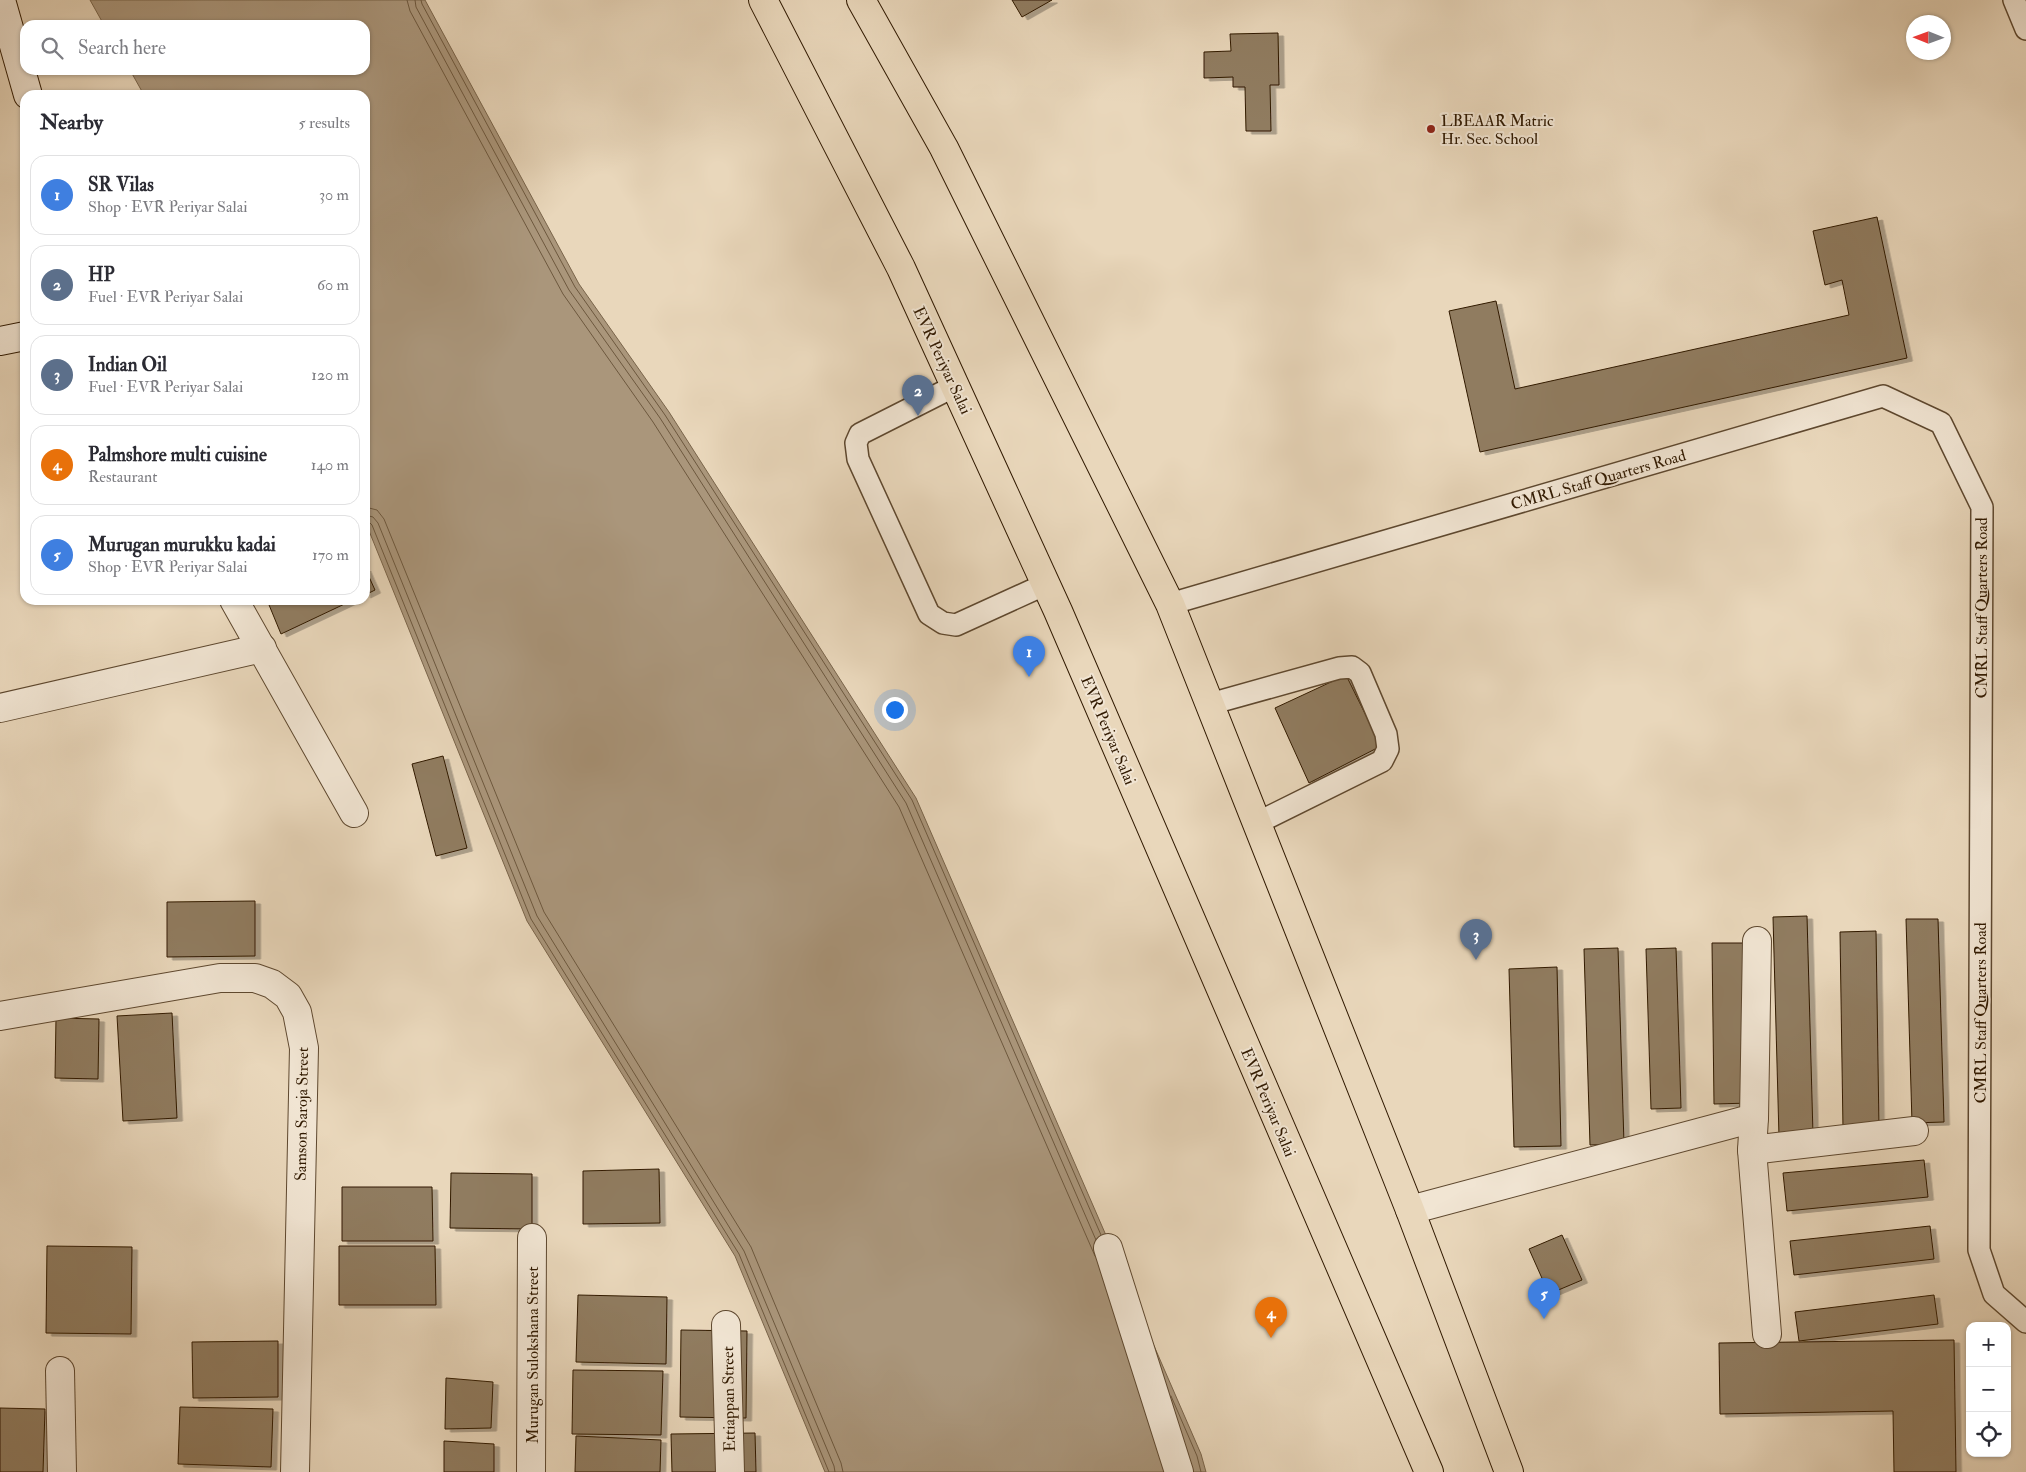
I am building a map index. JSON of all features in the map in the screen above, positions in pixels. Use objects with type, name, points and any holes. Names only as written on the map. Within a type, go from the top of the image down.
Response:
[{"type":"main road","name":"EVR Periyar Salai","points":[[763,0],[901,268],[1046,584],[1429,1472]]},
{"type":"main road","points":[[861,0],[944,148],[1170,604],[1410,1210],[1509,1472]]},
{"type":"street","points":[[1,0],[20,67]]},
{"type":"street","points":[[22,75],[27,90]]},
{"type":"street","points":[[0,341],[20,337]]},
{"type":"street","points":[[237,605],[354,813]]},
{"type":"street","points":[[0,708],[262,648]]},
{"type":"street","points":[[1757,941],[1752,1150],[1767,1334]]},
{"type":"street","name":"Samson Saroja Street","points":[[0,1016],[220,978],[255,978],[272,984],[288,996],[297,1012],[304,1048],[295,1472]]},
{"type":"street","points":[[1410,1210],[1754,1118]]},
{"type":"street","points":[[1752,1150],[1914,1132]]},
{"type":"street","name":"Murugan Sulokshana Street","points":[[531,1472],[532,1238]]},
{"type":"street","points":[[1108,1248],[1179,1472]]},
{"type":"street","name":"Ettiappan Street","points":[[726,1325],[730,1472]]},
{"type":"street","points":[[60,1371],[62,1472]]},
{"type":"lane","points":[[2014,0],[2026,29]]},
{"type":"lane","points":[[955,386],[860,434],[856,443],[858,459],[929,614],[944,623],[956,625],[1046,584]]},
{"type":"lane","name":"CMRL Staff Quarters Road","points":[[1170,604],[1883,396],[1941,423],[1982,507],[1979,1250],[1994,1294],[2026,1322]]},
{"type":"lane","points":[[1210,704],[1340,668],[1352,667],[1360,673],[1386,734],[1388,749],[1382,761],[1257,823]]},
{"type":"water","points":[[90,0],[425,0],[579,284],[669,412],[916,798],[1201,1454],[1206,1472],[825,1472],[735,1256],[527,921],[370,533],[370,90],[141,90],[133,75],[370,75],[370,20],[101,20]]},
{"type":"building","points":[[1012,0],[1052,0],[1022,17]]},
{"type":"building","points":[[1278,33],[1279,85],[1270,85],[1271,131],[1246,131],[1245,87],[1233,87],[1233,77],[1204,78],[1204,52],[1231,51],[1230,34]]},
{"type":"building","points":[[1877,217],[1907,358],[1480,452],[1449,311],[1496,301],[1515,389],[1849,315],[1842,280],[1825,285],[1813,231]]},
{"type":"building","points":[[370,579],[375,590],[370,592]]},
{"type":"building","points":[[269,605],[342,605],[281,634]]},
{"type":"building","points":[[1346,675],[1381,746],[1309,783],[1275,708]]},
{"type":"building","points":[[443,756],[467,848],[436,856],[412,764]]},
{"type":"building","points":[[255,901],[255,956],[167,957],[167,902]]},
{"type":"building","points":[[1807,916],[1813,1135],[1779,1137],[1773,917]]},
{"type":"building","points":[[1906,919],[1938,919],[1944,1122],[1912,1123]]},
{"type":"building","points":[[1876,931],[1879,1128],[1843,1129],[1840,932]]},
{"type":"building","points":[[1712,943],[1748,943],[1751,1103],[1714,1104]]},
{"type":"building","points":[[1618,948],[1624,1144],[1590,1145],[1584,949]]},
{"type":"building","points":[[1676,948],[1681,1108],[1651,1109],[1646,949]]},
{"type":"building","points":[[1557,967],[1561,1146],[1514,1147],[1509,969]]},
{"type":"building","points":[[172,1013],[177,1118],[123,1121],[117,1016]]},
{"type":"building","points":[[56,1018],[99,1019],[98,1079],[55,1078]]},
{"type":"building","points":[[1924,1160],[1928,1197],[1787,1211],[1783,1173]]},
{"type":"building","points":[[659,1169],[660,1223],[583,1224],[583,1171]]},
{"type":"building","points":[[451,1173],[532,1174],[532,1229],[450,1228]]},
{"type":"building","points":[[342,1187],[432,1187],[433,1241],[342,1241]]},
{"type":"building","points":[[1930,1226],[1934,1259],[1794,1275],[1790,1241]]},
{"type":"building","points":[[1562,1235],[1582,1280],[1549,1294],[1529,1249]]},
{"type":"building","points":[[47,1246],[132,1247],[131,1334],[46,1333]]},
{"type":"building","points":[[339,1246],[435,1246],[436,1305],[339,1305]]},
{"type":"building","points":[[578,1295],[667,1297],[666,1364],[576,1362]]},
{"type":"building","points":[[1934,1295],[1938,1324],[1799,1341],[1795,1312]]},
{"type":"building","points":[[681,1330],[747,1331],[746,1418],[680,1417]]},
{"type":"building","points":[[1954,1340],[1956,1472],[1894,1472],[1893,1411],[1720,1414],[1719,1343]]},
{"type":"building","points":[[278,1341],[278,1397],[193,1398],[192,1342]]},
{"type":"building","points":[[573,1370],[663,1371],[661,1435],[572,1434]]},
{"type":"building","points":[[446,1378],[493,1382],[491,1428],[445,1429]]},
{"type":"building","points":[[180,1407],[273,1409],[271,1467],[178,1464]]},
{"type":"building","points":[[0,1408],[45,1409],[43,1472],[0,1472]]},
{"type":"building","points":[[755,1433],[756,1472],[672,1472],[671,1434]]},
{"type":"building","points":[[576,1436],[661,1440],[660,1472],[575,1472]]},
{"type":"building","points":[[444,1441],[494,1444],[494,1472],[444,1472]]},
{"type":"place","name":"LBEAAR Matric Hr. Sec. School","points":[[1431,129]]},
{"type":"place","name":"HP","points":[[918,416]]},
{"type":"place","name":"SR Vilas","points":[[1029,677]]},
{"type":"place","name":"Indian Oil","points":[[1476,960]]},
{"type":"place","name":"Murugan murukku kadai","points":[[1544,1319]]},
{"type":"place","name":"Palmshore multi cuisine","points":[[1271,1338]]}]
